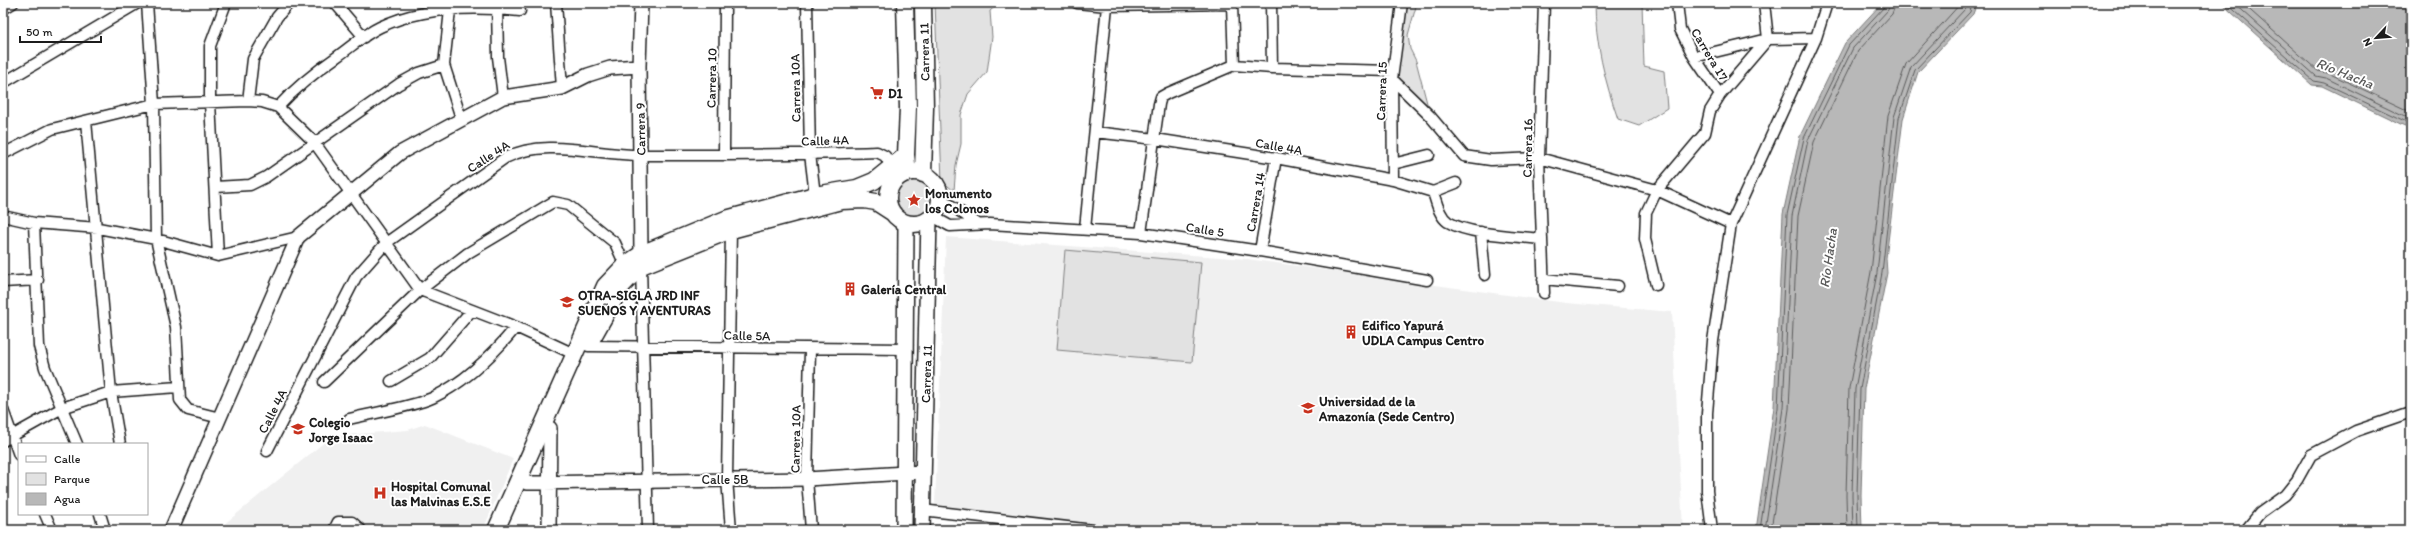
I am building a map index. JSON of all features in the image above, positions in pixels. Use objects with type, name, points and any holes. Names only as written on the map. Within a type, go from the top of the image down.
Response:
[{"type":"main road","name":"Carrera 11","points":[[905,3],[908,108],[906,173]]},
{"type":"main road","name":"Carrera 11","points":[[906,173],[925,108],[923,3]]},
{"type":"main road","points":[[893,213],[888,198],[889,190],[906,173]]},
{"type":"main road","points":[[496,530],[605,286],[636,262],[726,219],[815,195],[857,188],[874,181],[906,173],[931,179],[937,188],[939,204],[931,217],[922,222],[906,223],[876,202],[864,200],[841,201],[731,230],[636,262],[588,346],[550,428],[507,530]]},
{"type":"main road","name":"Carrera 11","points":[[922,530],[922,472],[931,217]]},
{"type":"main road","name":"Carrera 11","points":[[904,530],[906,223]]},
{"type":"street","points":[[3,9],[13,3]]},
{"type":"street","points":[[3,83],[138,3]]},
{"type":"street","points":[[147,3],[154,104],[156,239],[176,327],[178,388],[183,406],[188,410],[220,418]]},
{"type":"street","points":[[218,256],[210,102],[210,46],[226,3]]},
{"type":"street","points":[[248,101],[253,59],[277,17],[289,3]]},
{"type":"street","points":[[335,3],[364,37]]},
{"type":"street","points":[[556,3],[562,88]]},
{"type":"street","name":"Carrera 9","points":[[636,262],[641,155],[639,66],[641,3]]},
{"type":"street","name":"Carrera 10","points":[[724,153],[725,3]]},
{"type":"street","name":"Carrera 10A","points":[[807,3],[810,154],[815,195]]},
{"type":"street","points":[[1077,3],[1107,6],[1232,4],[1234,65]]},
{"type":"street","points":[[1271,3],[1272,68]]},
{"type":"street","name":"Carrera 15","points":[[1393,180],[1392,75],[1402,3]]},
{"type":"street","name":"Carrera 16","points":[[1544,3],[1539,158],[1540,239],[1544,293]]},
{"type":"street","name":"Carrera 17","points":[[1677,3],[1680,29],[1694,57],[1720,95]]},
{"type":"street","points":[[1656,285],[1645,240],[1646,213],[1657,190],[1705,133],[1710,111],[1720,95],[1768,39],[1764,3]]},
{"type":"street","points":[[1712,530],[1707,491],[1707,413],[1713,341],[1731,224],[1816,38],[1827,4]]},
{"type":"street","points":[[278,107],[300,83],[364,37],[399,18],[423,12],[497,6],[520,11]]},
{"type":"street","points":[[497,6],[498,57],[503,98]]},
{"type":"street","points":[[1085,229],[1107,6]]},
{"type":"street","points":[[450,10],[444,65],[461,118]]},
{"type":"street","points":[[1694,57],[1768,39],[1816,38]]},
{"type":"street","points":[[215,187],[250,185],[266,177],[399,84],[419,73],[444,65]]},
{"type":"street","points":[[1141,233],[1161,97],[1234,65],[1392,75],[1464,156],[1491,160],[1539,158],[1657,190],[1731,224]]},
{"type":"street","points":[[172,530],[298,237],[400,153],[461,118],[503,98],[562,88],[588,75],[610,68],[639,66]]},
{"type":"street","points":[[3,154],[52,129],[154,104],[248,101],[262,102],[278,107],[314,142],[420,290],[516,327],[574,354]]},
{"type":"street","points":[[86,120],[98,228],[111,392],[120,443]]},
{"type":"street","name":"Calle 4A","points":[[1095,132],[1155,139],[1276,158],[1393,180],[1433,192]]},
{"type":"street","name":"Calle 4A","points":[[267,452],[356,277],[386,243],[505,158],[519,151],[536,148],[641,155],[877,152],[886,156],[906,173]]},
{"type":"street","points":[[1393,164],[1429,155]]},
{"type":"street","name":"Carrera 14","points":[[1260,251],[1276,158]]},
{"type":"street","points":[[1456,183],[1433,192],[1441,214],[1448,222],[1480,232],[1540,239]]},
{"type":"street","points":[[939,197],[978,224]]},
{"type":"street","points":[[324,382],[420,290],[468,253],[553,202],[568,205],[636,262],[644,346],[645,480],[648,530]]},
{"type":"street","points":[[3,216],[34,223],[98,228],[156,239],[218,256],[298,237]]},
{"type":"street","name":"Calle 5","points":[[931,217],[950,226],[978,224],[1141,233],[1260,251],[1427,280]]},
{"type":"street","points":[[34,223],[38,280],[39,346],[45,368],[77,443]]},
{"type":"street","points":[[731,230],[727,479],[731,530]]},
{"type":"street","points":[[1480,232],[1485,275]]},
{"type":"street","points":[[1543,279],[1618,286]]},
{"type":"street","points":[[3,282],[38,280]]},
{"type":"street","points":[[391,381],[430,358],[472,310]]},
{"type":"street","points":[[349,419],[431,398],[451,388],[492,356],[516,327]]},
{"type":"street","name":"Calle 5A","points":[[588,346],[905,349]]},
{"type":"street","name":"Carrera 10A","points":[[810,349],[807,479],[811,530]]},
{"type":"street","points":[[7,440],[62,408],[111,392],[178,388]]},
{"type":"street","points":[[3,410],[7,440],[18,453]]},
{"type":"street","points":[[2246,530],[2260,513],[2285,495],[2298,480],[2311,455],[2356,431],[2411,412]]},
{"type":"street","points":[[548,530],[550,428]]},
{"type":"street","name":"Calle 5B","points":[[527,483],[549,481],[807,479],[922,472]]},
{"type":"street","points":[[922,510],[1093,530]]},
{"type":"street","points":[[45,515],[52,530]]},
{"type":"street","points":[[100,515],[105,530]]},
{"type":"street","points":[[334,530],[338,522],[352,522],[361,530]]},
{"type":"shaded area","name":"Universidad de la Amazonía (Sede Centro)","points":[[946,237],[1247,259],[1566,303],[1672,312],[1683,530],[1146,530],[935,505]]},
{"type":"shaded area","name":"Hospital Comunal las Malvinas E.S.E","points":[[425,424],[513,459],[483,530],[217,530],[332,436],[408,430]]},
{"type":"green space","points":[[935,3],[999,3],[990,11],[992,37],[987,72],[968,94],[961,115],[961,144],[956,165],[954,191],[942,181]]},
{"type":"green space","points":[[1402,3],[1417,3],[1408,35],[1410,49],[1416,61],[1428,107],[1395,76]]},
{"type":"green space","points":[[1595,3],[1642,3],[1644,66],[1664,71],[1667,108],[1639,126],[1618,119],[1609,91],[1599,47],[1595,18]]},
{"type":"green space","points":[[914,179],[924,182],[930,188],[933,198],[930,208],[924,214],[914,217],[904,214],[898,208],[895,198],[898,188],[904,182]]},
{"type":"green space","points":[[1065,250],[1201,262],[1192,362],[1057,350]]},
{"type":"water","name":"Río Hacha","points":[[1882,3],[1977,3],[1973,14],[1918,72],[1903,119],[1886,258],[1887,273],[1864,389],[1861,495],[1862,530],[1756,530],[1774,407],[1783,214],[1800,136],[1845,43]]},
{"type":"water","name":"Río Hacha","points":[[2221,3],[2411,3],[2411,129],[2322,86],[2312,85]]},
{"type":"place","name":"D1","points":[[877,93]]},
{"type":"place","name":"Monumento los Colonos","points":[[914,200]]},
{"type":"place","name":"Galería Central","points":[[850,289]]},
{"type":"place","name":"OTRA-SIGLA JRD INF SUEÑOS Y AVENTURAS","points":[[567,302]]},
{"type":"place","name":"Edifico Yapurá UDLA Campus Centro","points":[[1351,332]]},
{"type":"place","name":"Universidad de la Amazonía (Sede Centro)","points":[[1308,408]]},
{"type":"place","name":"Colegio Jorge Isaac","points":[[298,429]]},
{"type":"place","name":"Hospital Comunal las Malvinas E.S.E","points":[[380,493]]}]
